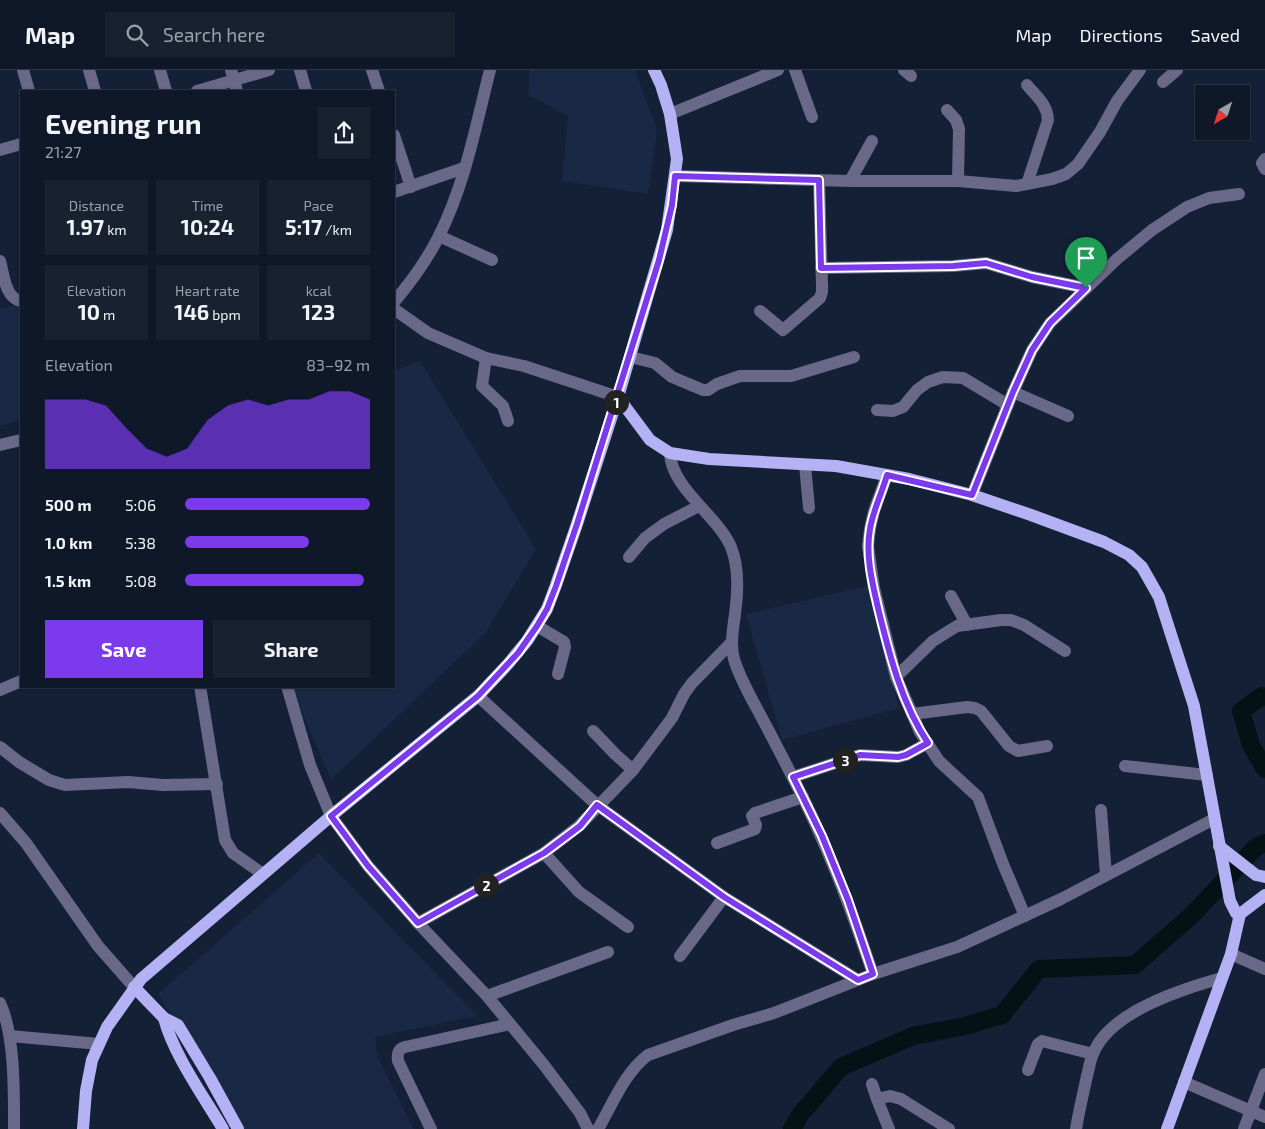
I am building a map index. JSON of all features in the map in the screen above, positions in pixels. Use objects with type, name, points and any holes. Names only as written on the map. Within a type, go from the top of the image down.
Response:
[{"type":"main road","points":[[83,1129],[86,1091],[92,1060],[107,1026],[134,986],[150,969],[262,874],[478,696],[508,664],[537,626],[556,586],[618,397],[667,230],[677,160],[670,114],[654,70]]},
{"type":"main road","points":[[618,397],[650,440],[670,453],[709,459],[836,466],[887,475],[972,495],[1104,542],[1129,555],[1142,567],[1159,597],[1179,657],[1194,706],[1230,901],[1236,913],[1240,914]]},
{"type":"main road","points":[[1220,846],[1261,876]]},
{"type":"main road","points":[[1167,1129],[1222,978],[1240,914],[1265,895]]},
{"type":"main road","points":[[134,986],[164,1018],[178,1025],[206,1070],[238,1129]]},
{"type":"main road","points":[[164,1018],[175,1046],[223,1129]]},
{"type":"street","points":[[23,70],[29,90]]},
{"type":"street","points":[[89,70],[95,90]]},
{"type":"street","points":[[160,70],[166,90]]},
{"type":"street","points":[[201,90],[269,70]]},
{"type":"street","points":[[300,70],[306,90]]},
{"type":"street","points":[[372,70],[379,90]]},
{"type":"street","points":[[395,301],[416,274],[439,236],[451,208],[464,168],[490,70]]},
{"type":"street","points":[[670,114],[757,74],[778,70]]},
{"type":"street","points":[[795,70],[812,117]]},
{"type":"street","points":[[675,176],[850,181],[958,181],[1016,186],[1052,179],[1066,174],[1078,164],[1100,132],[1117,101],[1140,70]]},
{"type":"street","points":[[1162,82],[1177,70]]},
{"type":"street","points":[[1027,85],[1043,102],[1048,111],[1048,120],[1027,184]]},
{"type":"street","points":[[947,110],[956,120],[959,129],[958,181]]},
{"type":"street","points":[[395,138],[411,187]]},
{"type":"street","points":[[850,181],[872,141]]},
{"type":"street","points":[[0,150],[20,144]]},
{"type":"street","points":[[1265,159],[1262,163],[1265,169]]},
{"type":"street","points":[[395,192],[464,168]]},
{"type":"street","points":[[760,311],[783,330],[820,298],[822,292],[819,180]]},
{"type":"street","points":[[972,495],[1032,350],[1050,323],[1117,259],[1152,230],[1187,207],[1209,198],[1239,194]]},
{"type":"street","points":[[439,236],[492,260]]},
{"type":"street","points":[[0,261],[9,293],[14,299],[20,301]]},
{"type":"street","points":[[821,268],[953,266],[986,263],[1032,277],[1086,288]]},
{"type":"street","points":[[395,310],[428,333],[486,358],[524,366],[618,397]]},
{"type":"street","points":[[630,357],[655,363],[672,377],[703,390],[708,390],[717,384],[740,376],[791,376],[854,357]]},
{"type":"street","points":[[486,358],[482,386],[503,406],[508,421]]},
{"type":"street","points":[[877,410],[893,411],[903,407],[917,390],[928,382],[943,377],[963,378],[1008,405]]},
{"type":"street","points":[[1013,392],[1068,416]]},
{"type":"street","points":[[0,445],[20,440]]},
{"type":"street","points":[[670,453],[670,460],[674,470],[699,506],[726,538],[735,560],[736,600],[732,642],[734,659],[745,686],[822,836],[845,891],[873,974]]},
{"type":"street","points":[[805,465],[809,508]]},
{"type":"street","points":[[887,475],[874,511],[868,546],[874,588],[896,677],[920,732],[939,761],[978,797],[1025,916]]},
{"type":"street","points":[[629,557],[645,538],[664,524],[699,506]]},
{"type":"street","points":[[952,596],[967,625]]},
{"type":"street","points":[[896,677],[932,641],[957,626],[1011,620],[1024,625],[1065,651]]},
{"type":"street","points":[[537,626],[564,642],[565,647],[558,674]]},
{"type":"street","points":[[418,923],[544,853],[580,826],[597,805],[633,770],[667,726],[692,683],[732,642]]},
{"type":"street","points":[[0,690],[20,681]]},
{"type":"street","points":[[200,688],[227,845],[233,853],[262,874]]},
{"type":"street","points":[[288,688],[310,765],[331,816],[368,866],[418,923],[487,996],[544,1065],[580,1113],[588,1129]]},
{"type":"street","points":[[478,696],[597,805],[724,897],[858,980]]},
{"type":"street","points":[[912,714],[968,707],[975,708],[981,711],[1013,750],[1018,751],[1047,746]]},
{"type":"street","points":[[594,731],[633,770]]},
{"type":"street","points":[[793,777],[860,755],[898,757],[906,755],[928,743]]},
{"type":"street","points":[[0,747],[19,762],[49,780],[65,785],[128,782],[162,785],[217,784]]},
{"type":"street","points":[[1125,766],[1207,775]]},
{"type":"street","points":[[716,843],[755,828],[756,825],[752,816],[755,813],[803,797]]},
{"type":"street","points":[[1101,810],[1106,876]]},
{"type":"street","points":[[0,813],[26,844],[98,946],[134,986]]},
{"type":"street","points":[[580,1113],[601,1124],[629,1077],[648,1055],[733,1025],[774,1013],[873,974],[957,947],[1106,876],[1214,819]]},
{"type":"street","points":[[544,853],[578,892],[628,927]]},
{"type":"street","points":[[680,956],[724,897]]},
{"type":"street","points":[[487,996],[608,952]]},
{"type":"street","points":[[1230,954],[1265,969]]},
{"type":"street","points":[[1076,1129],[1093,1054],[1102,1037],[1112,1027],[1136,1012],[1186,988],[1222,978]]},
{"type":"street","points":[[0,1004],[7,1019],[10,1036],[14,1129]]},
{"type":"street","points":[[430,1129],[398,1061],[400,1050],[405,1047],[510,1024]]},
{"type":"street","points":[[10,1036],[99,1044]]},
{"type":"street","points":[[1028,1070],[1038,1044],[1042,1041],[1093,1054]]},
{"type":"street","points":[[1244,1129],[1265,1074]]},
{"type":"street","points":[[1184,1082],[1265,1117]]},
{"type":"street","points":[[872,1084],[889,1129]]},
{"type":"street","points":[[877,1099],[890,1096],[900,1099],[949,1129]]},
{"type":"shaded area","points":[[529,70],[635,70],[657,130],[648,194],[562,181],[568,116],[529,95]]},
{"type":"shaded area","points":[[20,303],[20,420],[0,426],[0,309]]},
{"type":"shaded area","points":[[420,361],[536,549],[486,632],[331,780],[292,688],[395,688],[395,371]]},
{"type":"shaded area","points":[[868,586],[899,708],[782,740],[746,614]]},
{"type":"shaded area","points":[[319,853],[477,1016],[375,1037],[378,1057],[414,1129],[237,1129],[158,994]]},
{"type":"waterway","points":[[1265,697],[1262,696],[1241,711],[1251,745],[1265,769]]},
{"type":"waterway","points":[[792,1129],[800,1115],[841,1067],[913,1036],[965,1026],[1002,1015],[1039,969],[1135,965],[1193,914],[1256,847],[1265,843]]},
{"type":"route","points":[[675,176],[819,180],[821,268],[953,266],[986,263],[1032,277],[1086,288],[1050,323],[1032,350],[972,495],[887,475],[874,511],[868,546],[874,588],[886,640],[896,677],[920,732],[928,743],[906,755],[898,757],[860,755],[793,777],[822,836],[848,900],[873,974],[858,980],[724,897],[597,805],[580,826],[544,853],[418,923],[346,839],[331,816],[478,696],[518,653],[547,609],[618,397],[659,260],[672,205],[675,176]]}]
